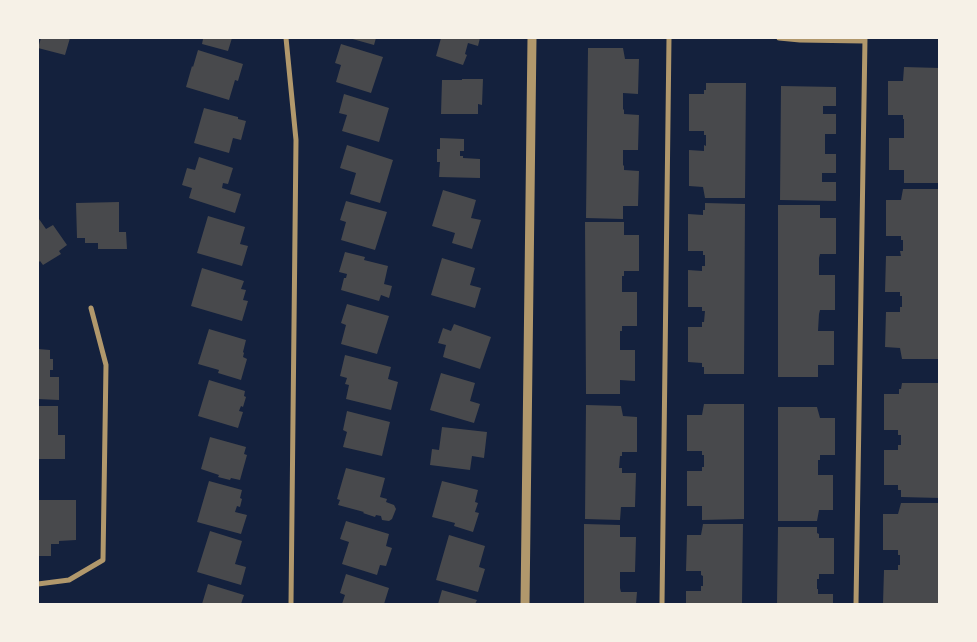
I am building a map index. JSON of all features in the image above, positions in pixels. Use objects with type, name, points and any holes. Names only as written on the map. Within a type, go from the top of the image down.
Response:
[{"type":"street","points":[[286,38],[296,140],[291,604]]},
{"type":"street","points":[[525,604],[532,38]]},
{"type":"street","points":[[662,604],[669,38]]},
{"type":"street","points":[[779,38],[800,40],[865,39],[856,604]]},
{"type":"street","points":[[38,584],[69,580],[103,560],[106,365],[91,308]]},
{"type":"building","points":[[41,38],[70,38],[65,55],[38,48]]},
{"type":"building","points":[[198,38],[232,38],[228,51],[202,44],[203,39]]},
{"type":"building","points":[[349,38],[376,38],[374,45]]},
{"type":"building","points":[[441,38],[480,38],[478,46],[468,43],[465,54],[467,55],[463,65],[436,56]]},
{"type":"building","points":[[341,44],[383,57],[371,93],[336,82],[341,65],[335,63]]},
{"type":"building","points":[[588,48],[623,48],[625,59],[639,59],[638,94],[623,93],[624,114],[639,115],[638,150],[623,150],[624,170],[639,171],[638,206],[623,206],[623,219],[586,218]]},
{"type":"building","points":[[198,50],[243,64],[238,81],[235,80],[229,100],[186,87]]},
{"type":"building","points":[[904,67],[940,68],[940,183],[904,183],[904,170],[889,170],[889,138],[904,138],[904,119],[903,115],[888,115],[888,81],[903,81]]},
{"type":"building","points":[[483,79],[482,105],[478,104],[478,114],[441,114],[442,80]]},
{"type":"building","points":[[706,83],[746,83],[745,198],[705,198],[703,187],[689,186],[689,150],[704,151],[706,135],[704,135],[704,131],[689,131],[689,94],[704,94]]},
{"type":"building","points":[[781,86],[836,87],[836,106],[823,106],[823,114],[836,114],[836,134],[825,134],[825,154],[836,154],[836,173],[822,173],[822,182],[836,182],[836,201],[780,200]]},
{"type":"building","points":[[344,94],[389,108],[379,142],[342,131],[347,115],[339,113]]},
{"type":"building","points":[[204,108],[246,121],[241,140],[233,138],[229,153],[194,143]]},
{"type":"building","points":[[440,138],[464,139],[464,151],[460,151],[460,156],[463,156],[463,158],[480,159],[480,178],[439,177],[440,162],[437,162],[437,149],[440,149]]},
{"type":"building","points":[[347,145],[393,160],[380,203],[350,194],[356,173],[340,168]]},
{"type":"building","points":[[199,157],[233,168],[228,184],[223,183],[222,188],[241,194],[235,213],[189,198],[192,188],[182,185],[187,168],[195,170]]},
{"type":"building","points":[[903,189],[940,189],[940,359],[902,359],[900,348],[885,347],[886,312],[900,312],[900,307],[902,307],[900,292],[885,292],[886,256],[901,256],[900,251],[903,251],[901,236],[886,236],[886,200],[901,200]]},
{"type":"building","points":[[443,190],[476,200],[471,218],[481,220],[472,249],[452,243],[455,233],[432,226]]},
{"type":"building","points":[[346,201],[387,212],[375,250],[341,240],[346,222],[340,220]]},
{"type":"building","points":[[119,202],[119,232],[126,232],[127,249],[98,249],[98,243],[85,243],[85,238],[77,238],[76,203]]},
{"type":"building","points":[[705,203],[745,204],[744,374],[704,374],[702,363],[688,362],[688,327],[702,327],[705,311],[702,311],[702,307],[688,307],[688,270],[702,271],[702,266],[705,266],[705,255],[703,255],[703,251],[688,251],[688,214],[703,215]]},
{"type":"building","points":[[778,205],[820,205],[820,218],[836,218],[836,254],[820,254],[819,258],[819,275],[835,275],[835,310],[820,310],[818,331],[834,331],[834,365],[818,365],[818,377],[778,377]]},
{"type":"building","points":[[208,216],[245,227],[240,244],[248,246],[242,266],[197,253]]},
{"type":"building","points":[[39,219],[46,229],[53,225],[67,245],[59,251],[61,254],[43,265],[40,261],[38,263]]},
{"type":"building","points":[[585,222],[624,222],[624,235],[639,235],[639,271],[624,271],[624,276],[622,276],[622,292],[637,292],[637,326],[622,326],[622,331],[620,331],[620,350],[635,350],[635,381],[620,380],[620,394],[586,394]]},
{"type":"building","points":[[345,252],[365,257],[364,260],[388,266],[384,284],[392,286],[389,298],[381,295],[379,301],[341,290],[347,274],[339,272]]},
{"type":"building","points":[[442,258],[475,268],[470,285],[481,288],[475,308],[431,295]]},
{"type":"building","points":[[202,268],[244,281],[241,289],[246,290],[243,300],[248,301],[242,321],[191,306]]},
{"type":"building","points":[[347,304],[389,316],[377,354],[341,344],[346,325],[341,323]]},
{"type":"building","points":[[454,324],[491,337],[480,369],[443,357],[446,345],[438,343],[443,328],[451,331]]},
{"type":"building","points":[[209,329],[246,340],[243,357],[247,359],[241,380],[218,373],[219,370],[198,364]]},
{"type":"building","points":[[38,349],[50,350],[50,359],[53,359],[53,370],[50,370],[50,377],[59,377],[59,400],[38,399]]},
{"type":"building","points":[[345,355],[391,367],[388,379],[398,382],[391,410],[346,399],[349,385],[345,384],[347,378],[340,376]]},
{"type":"building","points":[[441,373],[475,383],[470,401],[480,404],[474,423],[430,410]]},
{"type":"building","points":[[209,380],[245,391],[244,396],[246,397],[243,407],[241,406],[239,411],[243,412],[238,428],[198,416]]},
{"type":"building","points":[[902,383],[940,383],[940,498],[901,497],[901,490],[898,490],[898,485],[884,485],[884,450],[898,450],[898,445],[901,445],[901,435],[898,435],[898,430],[884,430],[884,394],[899,394]]},
{"type":"building","points":[[704,404],[744,404],[744,519],[702,520],[702,506],[687,506],[687,471],[702,471],[704,455],[702,455],[702,451],[687,451],[687,415],[702,415]]},
{"type":"building","points":[[586,405],[621,406],[623,416],[637,417],[637,452],[622,452],[619,468],[622,468],[622,473],[636,473],[635,507],[621,507],[620,520],[585,519]]},
{"type":"building","points":[[38,406],[58,406],[58,435],[65,435],[65,459],[38,459]]},
{"type":"building","points":[[778,407],[817,407],[820,418],[835,418],[835,455],[820,455],[820,460],[818,460],[818,475],[833,475],[833,510],[819,510],[817,521],[778,521]]},
{"type":"building","points":[[347,411],[390,422],[382,456],[343,447],[347,432],[343,430]]},
{"type":"building","points":[[442,427],[487,432],[484,458],[472,456],[470,470],[430,465],[432,449],[439,450]]},
{"type":"building","points":[[210,437],[246,447],[244,454],[247,455],[240,480],[218,477],[219,475],[201,469]]},
{"type":"building","points":[[346,468],[385,478],[380,497],[387,499],[386,502],[394,505],[396,509],[392,519],[389,521],[382,520],[381,516],[376,515],[375,517],[338,505],[340,500],[337,499]]},
{"type":"building","points":[[209,481],[242,490],[240,507],[237,506],[235,512],[247,515],[241,534],[197,522]]},
{"type":"building","points":[[442,481],[478,490],[475,502],[478,503],[475,512],[479,513],[473,532],[454,526],[455,523],[432,517]]},
{"type":"building","points":[[38,500],[76,500],[76,540],[59,541],[59,544],[51,544],[51,556],[38,556]]},
{"type":"building","points":[[901,503],[940,503],[940,604],[883,604],[884,570],[898,570],[900,555],[898,555],[898,550],[883,550],[883,514],[898,514]]},
{"type":"building","points":[[346,521],[389,534],[386,546],[392,548],[386,566],[380,565],[377,575],[342,564],[349,542],[340,539]]},
{"type":"building","points":[[584,524],[620,525],[620,537],[636,537],[635,572],[620,572],[620,588],[621,592],[637,592],[636,604],[584,604]]},
{"type":"building","points":[[703,524],[743,524],[742,604],[686,604],[686,591],[701,591],[701,586],[703,586],[701,571],[686,571],[687,535],[701,535]]},
{"type":"building","points":[[778,527],[817,527],[819,538],[834,538],[834,574],[819,574],[819,579],[817,579],[818,594],[833,594],[833,604],[777,604]]},
{"type":"building","points":[[210,531],[242,541],[235,564],[246,567],[241,585],[197,572]]},
{"type":"building","points":[[449,535],[485,546],[479,567],[485,569],[478,592],[436,580]]},
{"type":"building","points":[[346,574],[389,588],[384,604],[342,604],[345,595],[340,593]]},
{"type":"building","points":[[208,584],[244,595],[241,604],[202,604]]},
{"type":"building","points":[[442,590],[477,600],[475,604],[438,604]]}]
